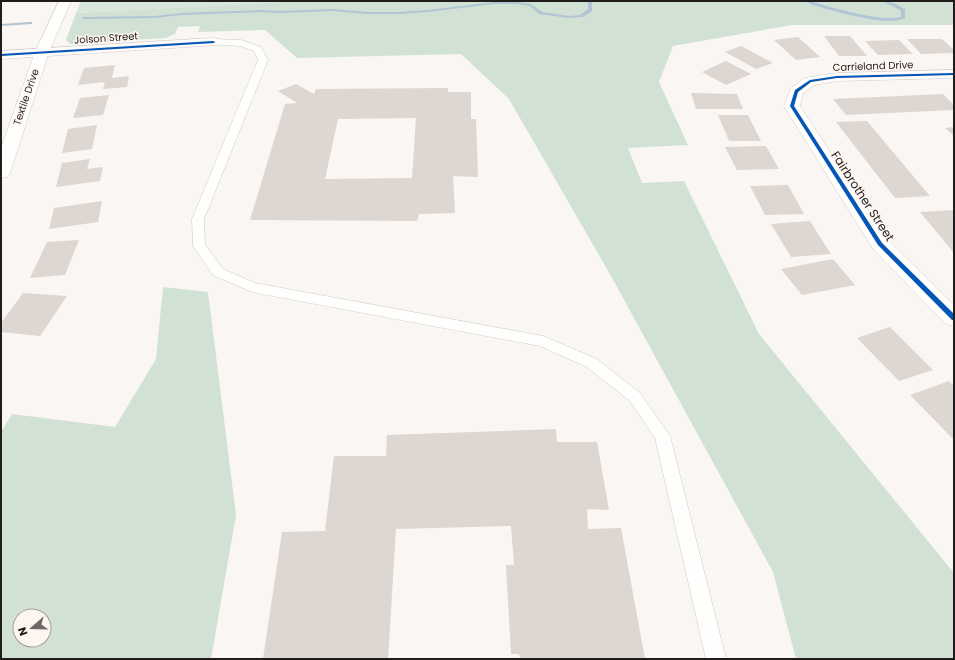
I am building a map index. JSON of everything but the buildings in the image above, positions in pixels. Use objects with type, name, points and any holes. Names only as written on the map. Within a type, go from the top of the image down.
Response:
[{"type":"street","name":"Textile Drive","points":[[1,173],[42,52],[66,1]]},
{"type":"street","name":"Jolson Street","points":[[1,55],[213,42]]},
{"type":"street","name":"Carrieland Drive","points":[[796,91],[810,81],[837,77],[954,74]]},
{"type":"street","name":"Fairbrother Street","points":[[796,91],[792,106],[880,244],[954,318]]},
{"type":"lane","points":[[213,42],[241,43],[258,50],[263,60],[198,218],[199,246],[218,272],[252,287],[543,342],[592,363],[635,397],[662,436],[716,659]]},
{"type":"shaded area","points":[[81,1],[301,1],[76,13]]},
{"type":"green space","points":[[301,1],[954,1],[954,25],[792,25],[673,46],[659,82],[688,145],[628,148],[642,183],[684,181],[759,334],[954,573],[954,659],[796,659],[773,572],[611,276],[509,99],[461,54],[297,58],[265,30],[198,32],[200,26],[178,27],[175,34],[166,38],[70,44],[66,40],[76,13]]},
{"type":"green space","points":[[163,287],[208,292],[236,515],[211,659],[1,659],[1,432],[12,414],[115,427],[156,359]]},
{"type":"waterway","points":[[84,18],[155,17],[181,14],[260,11],[280,12],[332,10],[366,13],[399,13],[494,3],[517,3],[531,5],[541,13],[569,17],[581,16],[590,10],[590,1]]},
{"type":"waterway","points":[[808,1],[814,4],[872,18],[903,18],[903,10],[893,4],[883,1]]},
{"type":"waterway","points":[[1,25],[30,23]]},
{"type":"cycle path","points":[[1,55],[213,42]]},
{"type":"cycle path","points":[[954,74],[837,77],[810,81],[796,91],[792,106],[880,244],[954,318]]}]
